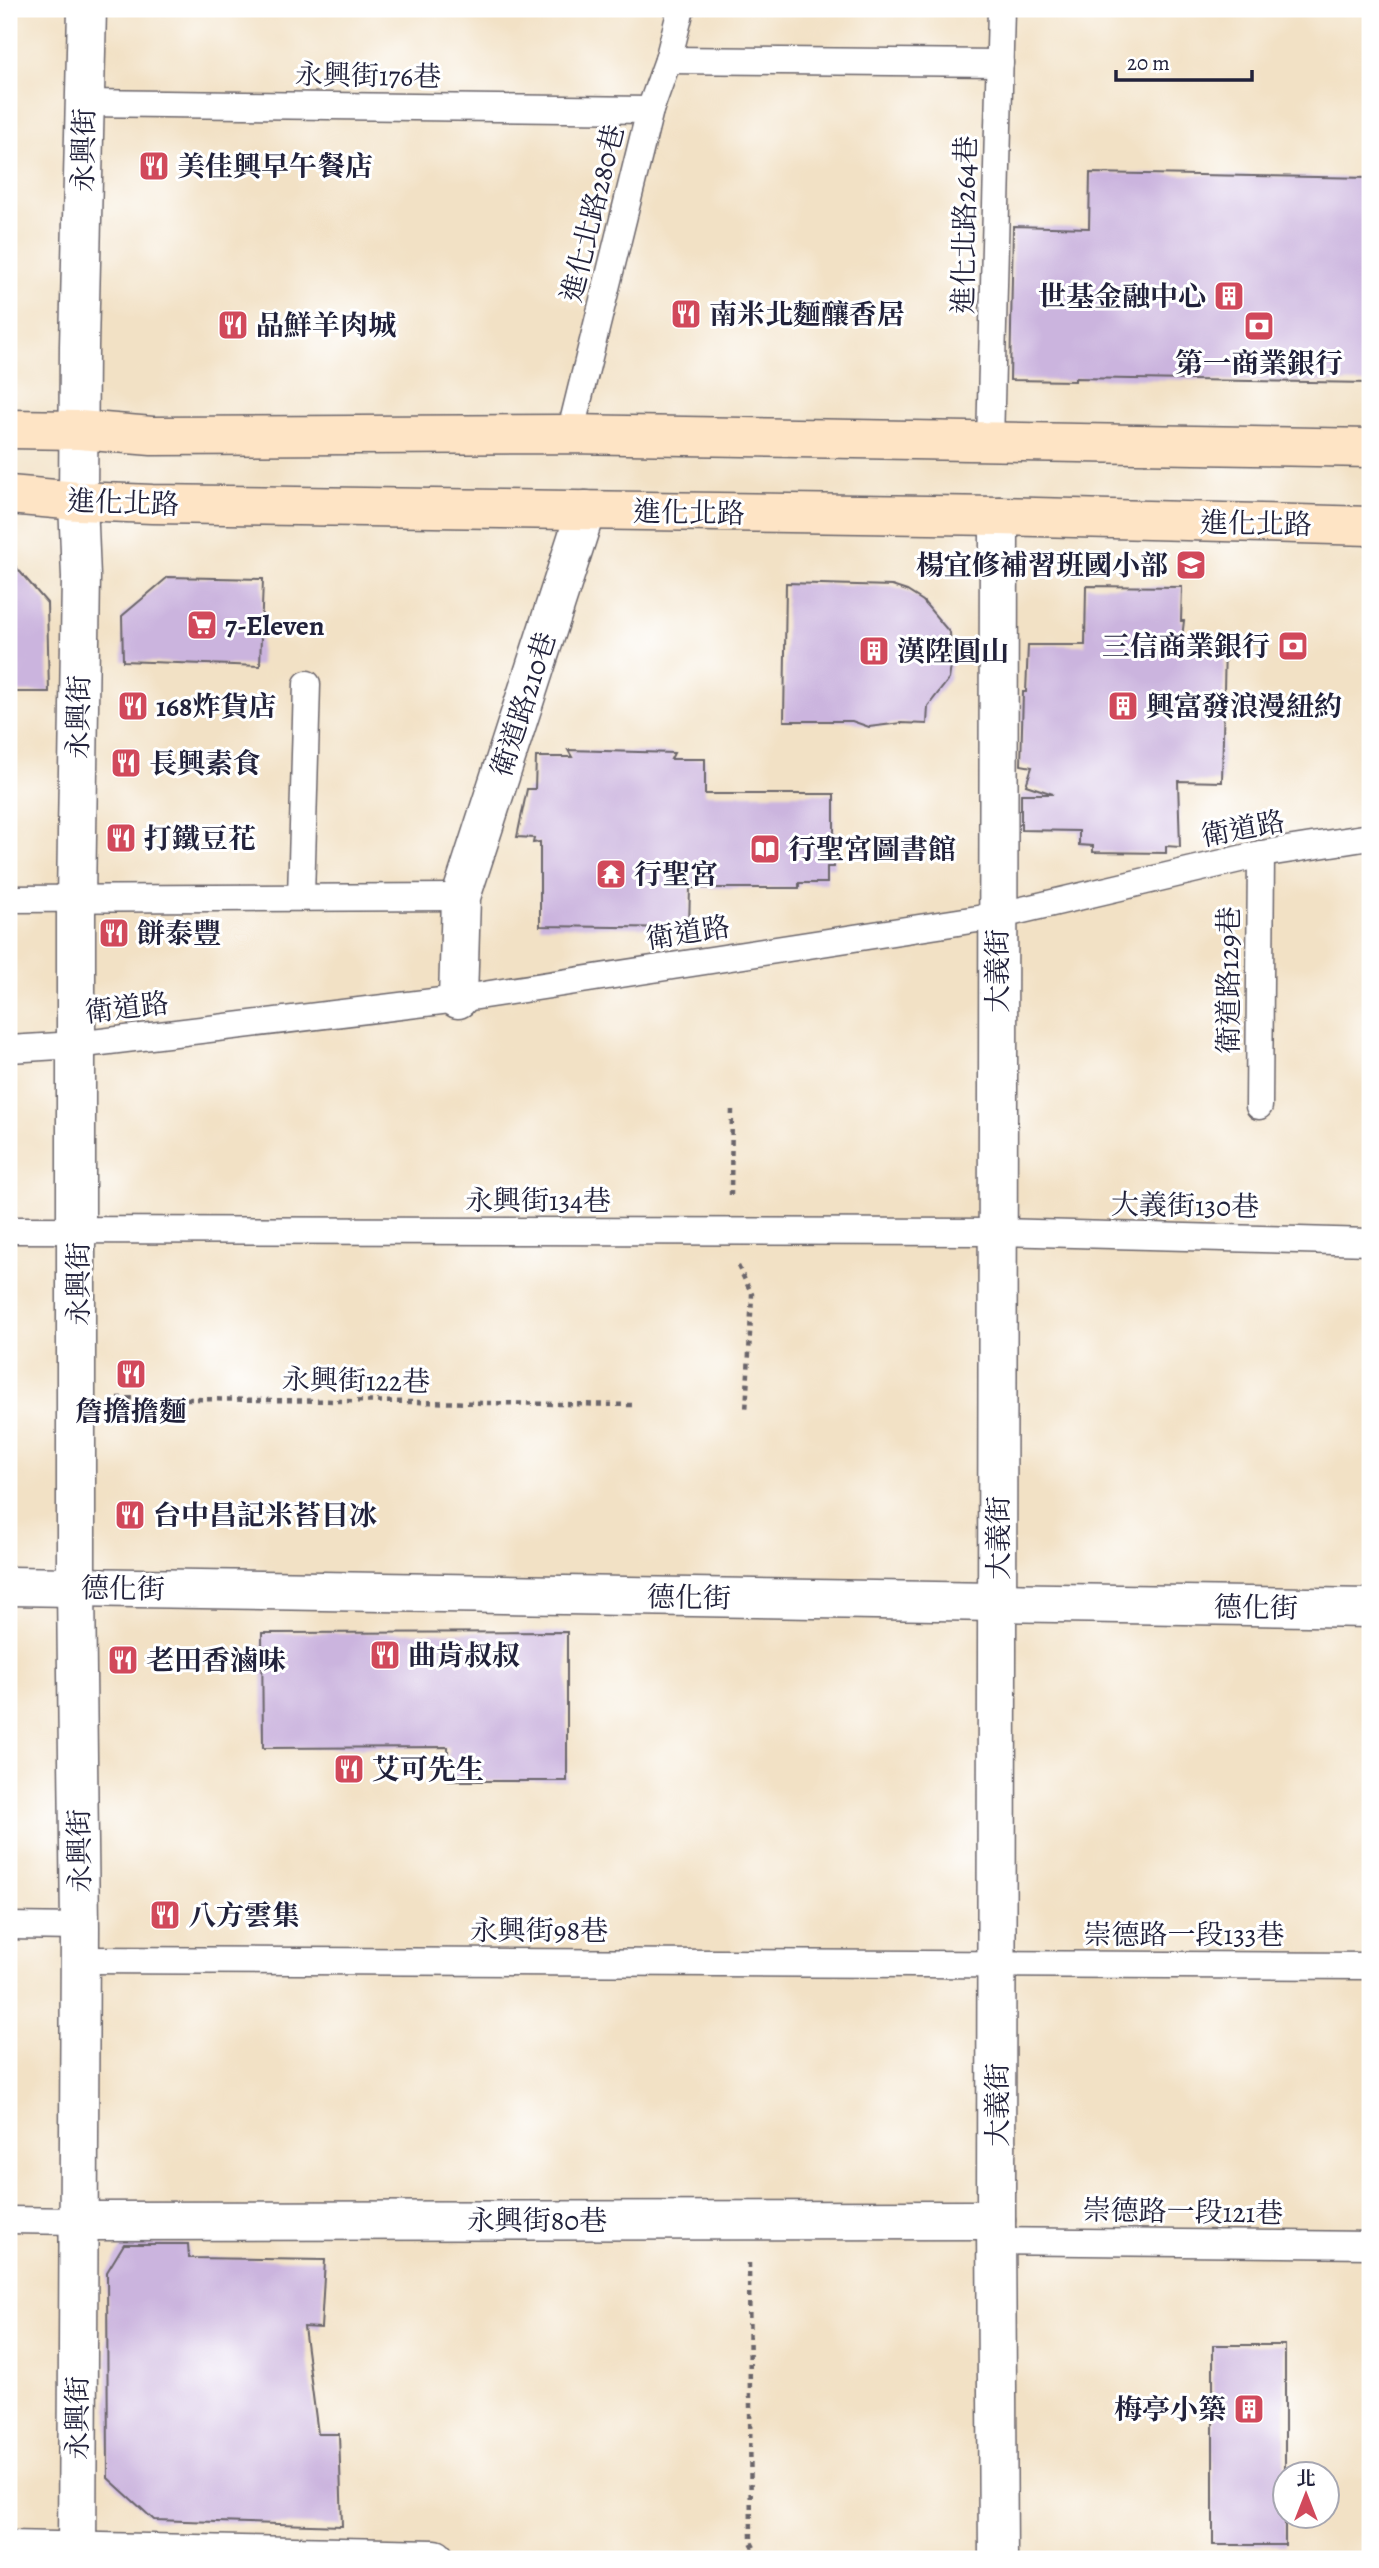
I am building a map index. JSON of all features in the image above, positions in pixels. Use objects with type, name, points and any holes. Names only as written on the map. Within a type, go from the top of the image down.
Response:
[{"type":"main road","points":[[9,429],[79,430],[152,436],[570,434],[1370,448]]},
{"type":"main road","name":"進化北路","points":[[9,495],[78,501],[999,516],[1370,526]]},
{"type":"street","name":"永興街","points":[[77,2555],[80,1943],[76,1587],[76,900],[80,577],[79,333],[87,9]]},
{"type":"street","name":"衛道路210巷","points":[[458,999],[461,897],[586,510]]},
{"type":"street","name":"大義街","points":[[998,2559],[996,2230],[999,516]]},
{"type":"street","name":"德化街","points":[[9,1586],[1370,1608]]},
{"type":"street","name":"永興街80巷","points":[[78,2221],[749,2220],[996,2230]]},
{"type":"street","points":[[9,2550],[77,2555],[435,2559]]},
{"type":"lane","name":"進化北路280巷","points":[[570,434],[650,110],[668,60],[681,9]]},
{"type":"lane","name":"進化北路264巷","points":[[990,443],[1001,9]]},
{"type":"lane","points":[[668,60],[1000,63]]},
{"type":"lane","name":"永興街176巷","points":[[84,103],[650,110]]},
{"type":"lane","points":[[301,897],[307,684]]},
{"type":"lane","name":"衛道路","points":[[9,1049],[76,1045],[458,999],[997,916],[1261,854],[1370,837]]},
{"type":"lane","name":"衛道路129巷","points":[[1259,1106],[1261,854]]},
{"type":"lane","points":[[9,899],[461,897]]},
{"type":"lane","name":"永興街134巷","points":[[9,1230],[999,1232]]},
{"type":"lane","name":"大義街130巷","points":[[999,1232],[1370,1242]]},
{"type":"lane","name":"永興街98巷","points":[[9,1926],[80,1943],[998,1964]]},
{"type":"lane","name":"崇德路一段133巷","points":[[998,1964],[1370,1966]]},
{"type":"lane","points":[[9,2220],[78,2221]]},
{"type":"lane","name":"崇德路一段121巷","points":[[996,2230],[1370,2245]]},
{"type":"path","name":"永興街122巷","points":[[78,1397],[634,1405]]},
{"type":"path","points":[[749,2220],[751,2542],[760,2559]]},
{"type":"building","name":"世基金融中心","points":[[1090,173],[1370,178],[1370,383],[1075,378],[1075,381],[1010,380],[1013,226],[1089,228]]},
{"type":"building","points":[[9,559],[47,603],[49,692],[9,692]]},
{"type":"building","points":[[168,577],[263,579],[260,666],[123,661],[122,616]]},
{"type":"building","name":"漢陞圓山","points":[[786,583],[892,586],[923,601],[950,633],[952,660],[949,679],[928,706],[927,724],[901,723],[869,727],[852,721],[784,721]]},
{"type":"building","name":"興富發浪漫紐約","points":[[1086,586],[1182,587],[1181,621],[1184,621],[1181,645],[1225,645],[1222,782],[1178,781],[1180,847],[1166,846],[1166,853],[1093,852],[1093,846],[1079,845],[1079,831],[1021,830],[1021,794],[1053,794],[1026,785],[1032,767],[1021,765],[1023,692],[1026,692],[1028,645],[1085,645]]},
{"type":"building","name":"行聖宮","points":[[568,750],[674,753],[671,759],[705,759],[705,794],[834,794],[834,867],[827,867],[827,883],[799,883],[799,888],[690,888],[689,928],[540,926],[540,842],[533,843],[534,838],[517,837],[527,789],[535,789],[536,757],[572,757]]},
{"type":"building","points":[[567,1632],[567,1781],[448,1781],[448,1747],[263,1748],[262,1633]]},
{"type":"building","points":[[124,2244],[188,2244],[189,2258],[325,2260],[321,2328],[304,2327],[318,2434],[339,2434],[342,2526],[154,2520],[108,2478],[107,2272]]},
{"type":"building","name":"梅亭小築","points":[[1213,2345],[1285,2345],[1285,2460],[1270,2460],[1270,2530],[1285,2530],[1285,2545],[1213,2545]]},
{"type":"place","name":"美佳興早午餐店","points":[[154,166]]},
{"type":"place","name":"世基金融中心","points":[[1229,296]]},
{"type":"place","name":"南米北麵釀香居","points":[[686,314]]},
{"type":"place","name":"品鮮羊肉城","points":[[233,325]]},
{"type":"place","name":"第一商業銀行","points":[[1259,326]]},
{"type":"place","name":"楊宜修補習班國小部","points":[[1191,565]]},
{"type":"place","name":"7-Eleven","points":[[202,625]]},
{"type":"place","name":"三信商業銀行","points":[[1293,646]]},
{"type":"place","name":"漢陞圓山","points":[[874,651]]},
{"type":"place","name":"168炸貨店","points":[[133,706]]},
{"type":"place","name":"興富發浪漫紐約","points":[[1123,706]]},
{"type":"place","name":"長興素食","points":[[126,763]]},
{"type":"place","name":"打鐵豆花","points":[[121,838]]},
{"type":"place","name":"行聖宮圖書館","points":[[765,849]]},
{"type":"place","name":"行聖宮","points":[[611,874]]},
{"type":"place","name":"餅泰豐","points":[[114,933]]},
{"type":"place","name":"詹擔擔麵","points":[[131,1374]]},
{"type":"place","name":"台中昌記米苔目冰","points":[[130,1515]]},
{"type":"place","name":"曲肯叔叔","points":[[385,1655]]},
{"type":"place","name":"老田香滷味","points":[[123,1660]]},
{"type":"place","name":"艾可先生","points":[[349,1769]]},
{"type":"place","name":"八方雲集","points":[[165,1915]]},
{"type":"place","name":"梅亭小築","points":[[1249,2409]]}]
